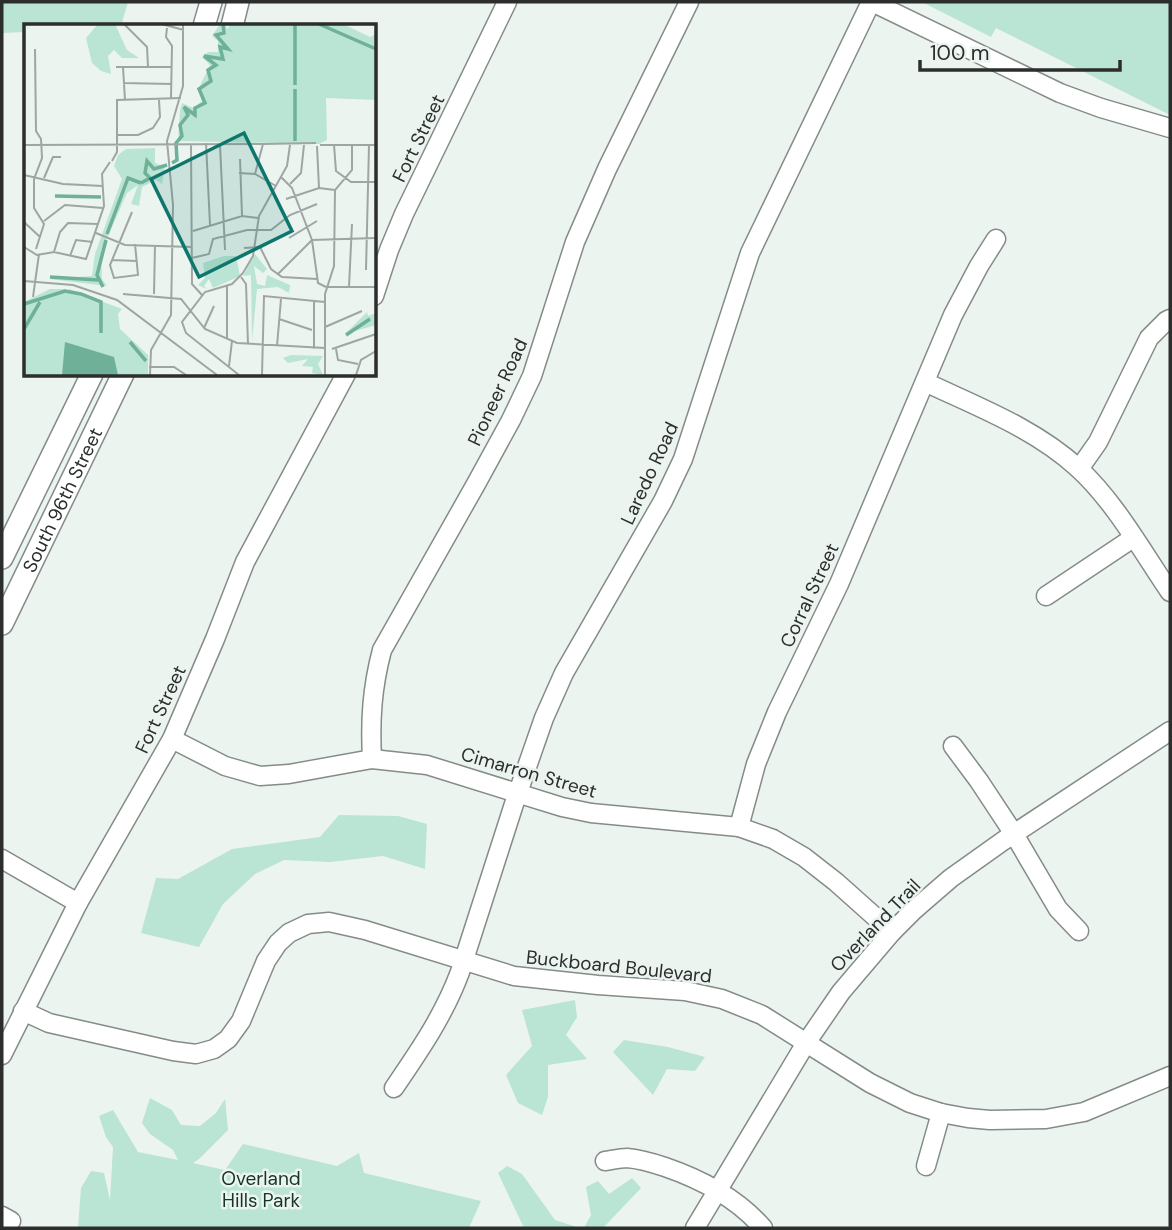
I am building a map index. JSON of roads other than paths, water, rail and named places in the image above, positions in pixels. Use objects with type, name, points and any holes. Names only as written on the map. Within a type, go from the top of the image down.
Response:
[{"type":"main road","points":[[205,24],[211,2]]},
{"type":"main road","points":[[232,24],[238,2]]},
{"type":"main road","name":"South 96th Street","points":[[2,558],[91,376]]},
{"type":"main road","name":"South 96th Street","points":[[2,624],[122,376]]},
{"type":"street","name":"Fort Street","points":[[376,290],[404,214],[507,2]]},
{"type":"street","name":"Pioneer Road","points":[[372,759],[371,711],[375,676],[383,650],[482,474],[532,376],[575,242],[607,169],[689,2]]},
{"type":"street","points":[[871,2],[1060,93],[1170,128]]},
{"type":"street","name":"Laredo Road","points":[[394,1088],[450,1000],[544,718],[564,673],[663,501],[683,458],[750,253],[871,2]]},
{"type":"street","name":"Corral Street","points":[[739,827],[756,764],[777,712],[839,584],[953,315],[978,266],[996,239]]},
{"type":"street","points":[[1079,469],[1098,442],[1149,338],[1170,319]]},
{"type":"street","name":"Fort Street","points":[[2,1055],[78,903],[173,739],[245,562],[345,376]]},
{"type":"street","points":[[925,382],[1016,424],[1049,444],[1079,469],[1110,502],[1170,592]]},
{"type":"street","points":[[1046,596],[1133,538]]},
{"type":"street","name":"Overland Trail","points":[[695,1228],[806,1043],[841,992],[892,932],[951,878],[1170,731]]},
{"type":"street","name":"Cimarron Street","points":[[173,739],[225,766],[260,776],[289,774],[372,759],[426,765],[562,807],[591,813],[739,827],[773,839],[804,857],[892,932]]},
{"type":"street","points":[[953,746],[1014,834],[1058,909],[1079,931]]},
{"type":"street","points":[[2,859],[78,903]]},
{"type":"street","name":"Buckboard Boulevard","points":[[23,1012],[49,1023],[173,1051],[196,1054],[214,1049],[228,1039],[241,1021],[266,961],[278,943],[289,933],[308,925],[328,922],[365,930],[514,976],[685,991],[722,999],[762,1015],[870,1083],[910,1103],[968,1118],[1046,1119],[1084,1112],[1170,1076]]},
{"type":"street","points":[[926,1166],[941,1113]]},
{"type":"street","points":[[605,1161],[625,1158],[647,1161],[683,1173],[719,1191],[750,1213],[763,1228]]},
{"type":"park label","name":"Overland Hills Park","points":[[261,1189]]}]
